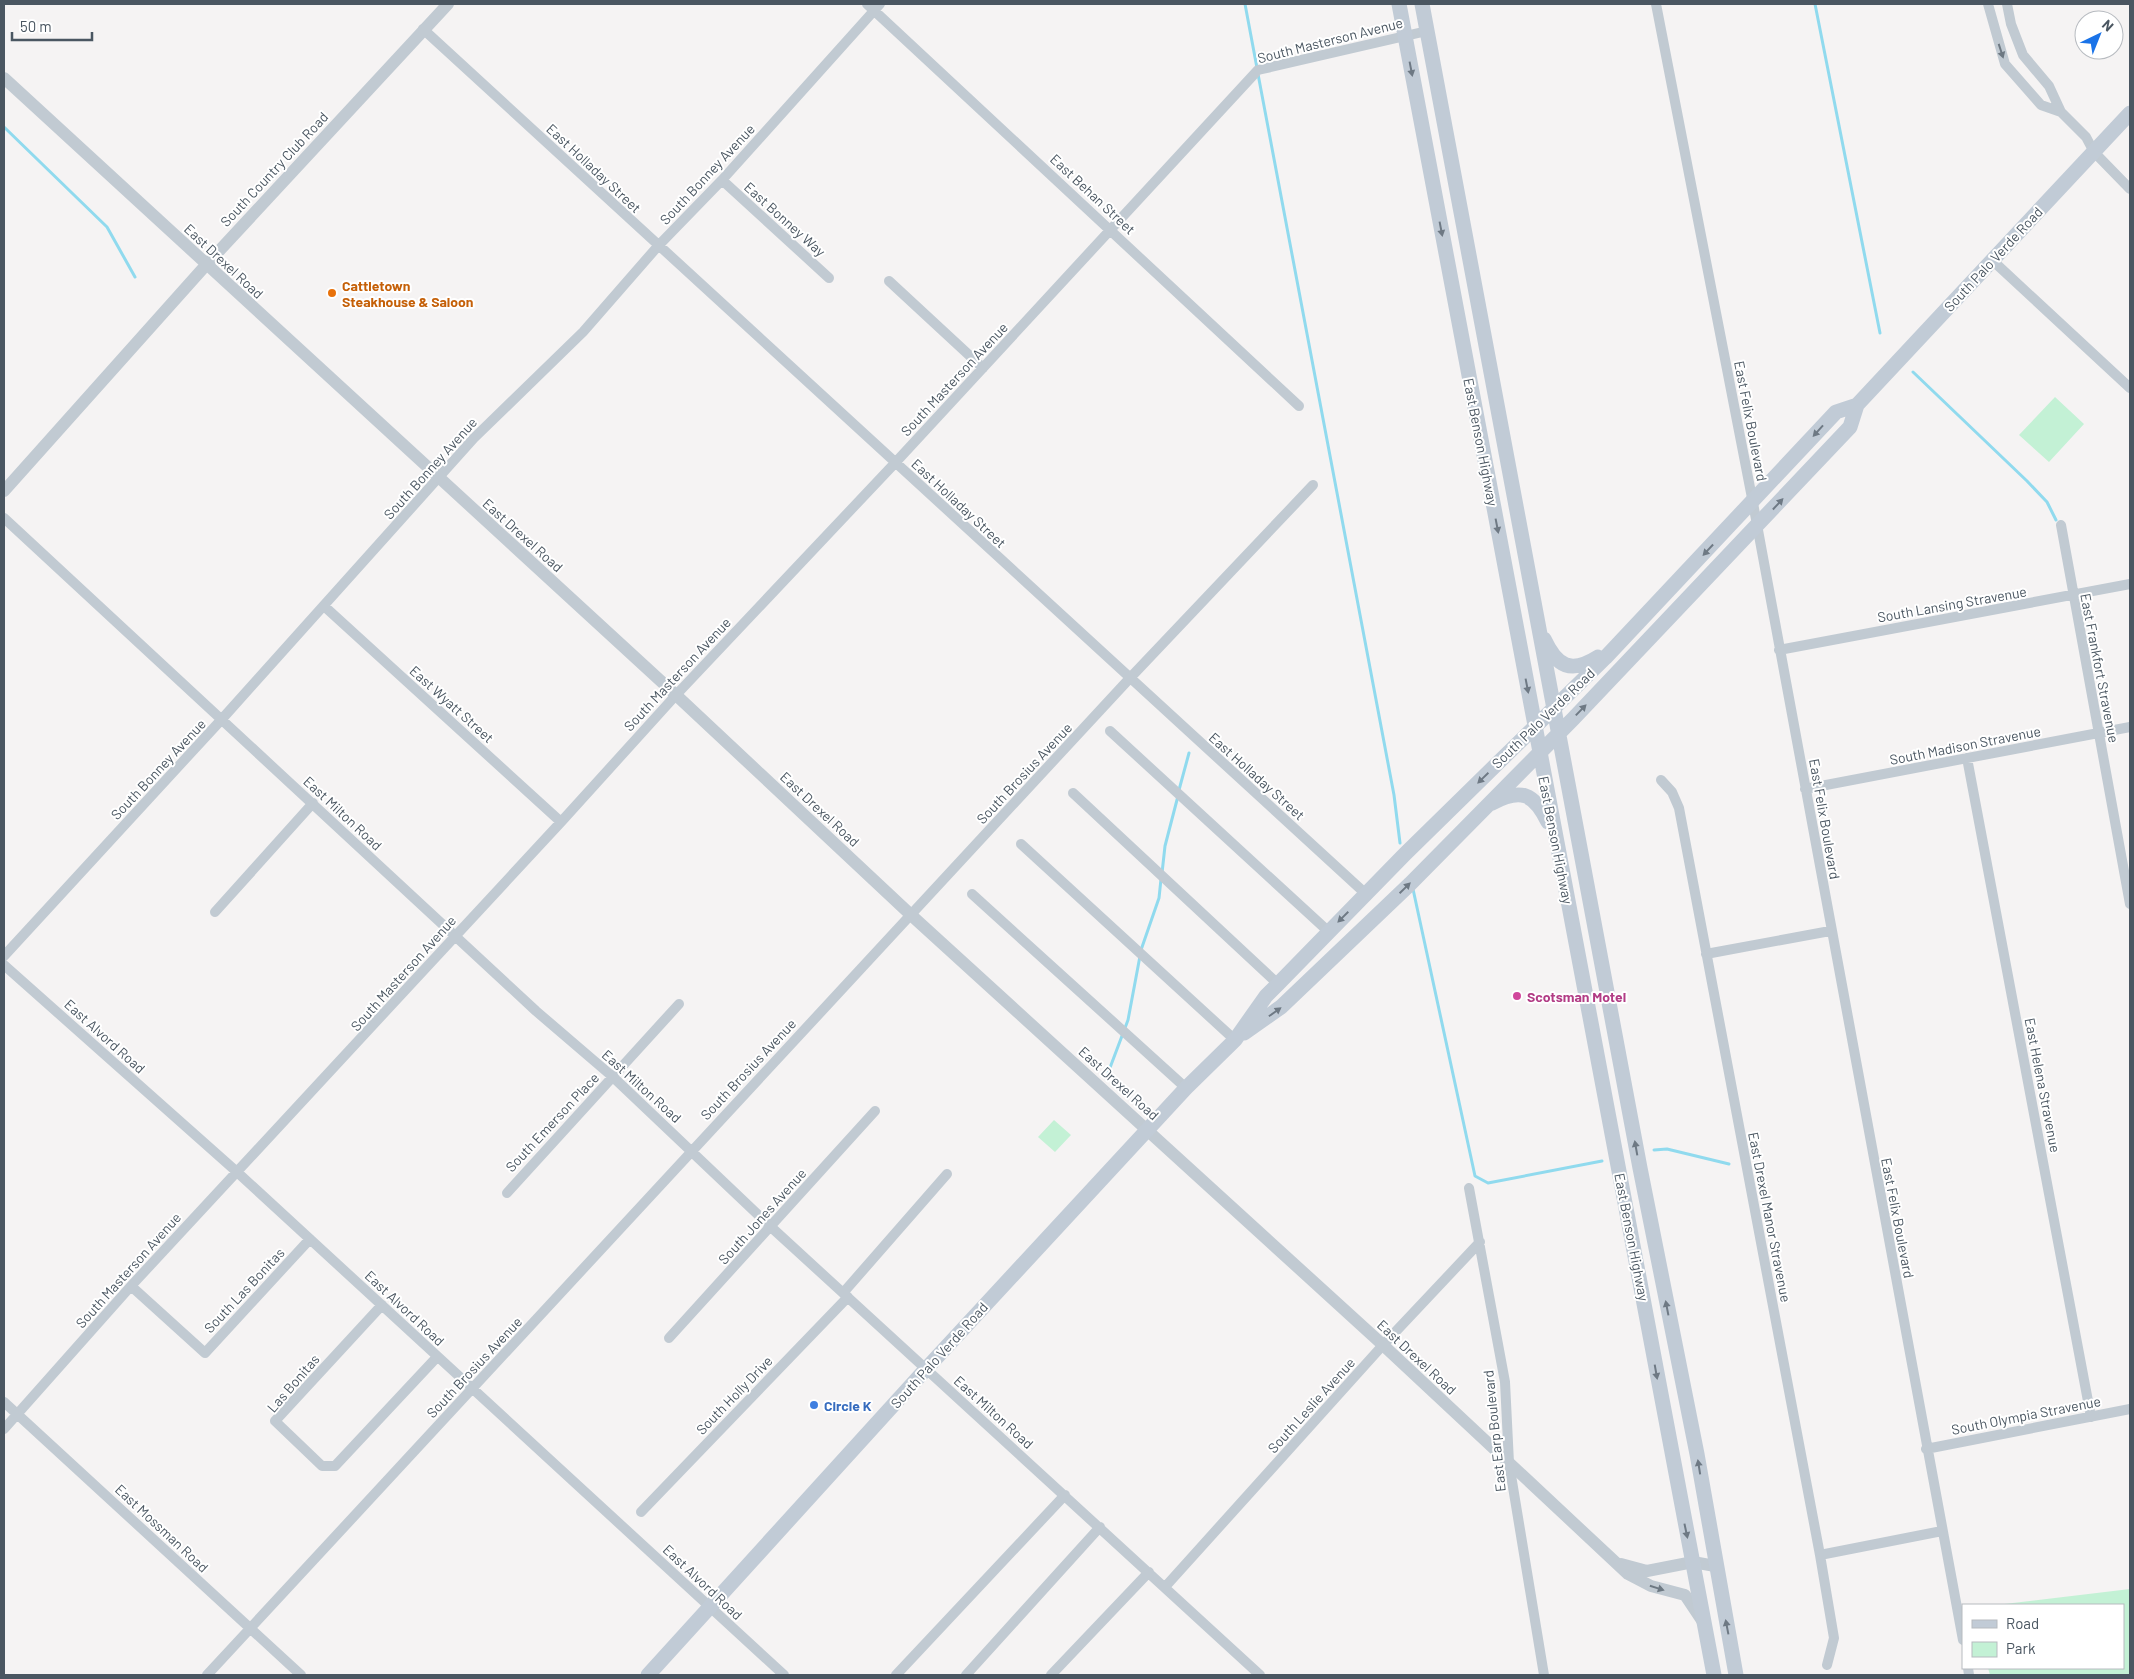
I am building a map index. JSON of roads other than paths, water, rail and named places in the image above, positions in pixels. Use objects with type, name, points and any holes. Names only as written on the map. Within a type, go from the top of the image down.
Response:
[{"type":"main road","name":"East Benson Highway","points":[[1399,4],[1714,1675]]},
{"type":"main road","name":"East Benson Highway","points":[[1422,4],[1640,1168],[1697,1454],[1715,1566],[1736,1675]]},
{"type":"main road","name":"South Palo Verde Road","points":[[1235,1040],[1281,1007],[1410,884],[1559,733],[1850,427],[1857,405],[2130,113]]},
{"type":"main road","points":[[1460,333],[1482,326]]},
{"type":"main road","name":"South Palo Verde Road","points":[[648,1675],[711,1608],[926,1369],[1186,1088],[1235,1040],[1278,984],[1534,727],[1554,710],[1753,503],[1836,412],[1857,405]]},
{"type":"main road","points":[[1538,627],[1549,650],[1557,660],[1567,666],[1582,667],[1616,646]]},
{"type":"main road","points":[[1486,806],[1506,796],[1522,794],[1533,799],[1541,806],[1558,850]]},
{"type":"street","name":"South Country Club Road","points":[[4,491],[206,265],[448,4]]},
{"type":"street","name":"East Felix Boulevard","points":[[1656,4],[1753,503],[1830,931],[1962,1635]]},
{"type":"street","points":[[1988,4],[2005,64],[2041,105],[2061,112]]},
{"type":"street","points":[[2007,4],[2011,24],[2023,55],[2049,86],[2061,112],[2085,136],[2094,152],[2130,189]]},
{"type":"street","name":"South Bonney Avenue","points":[[4,956],[222,719],[474,438],[584,331],[658,246],[722,180],[874,6]]},
{"type":"street","name":"East Behan Street","points":[[874,6],[1299,406]]},
{"type":"street","name":"East Holladay Street","points":[[423,29],[1366,894]]},
{"type":"street","name":"South Masterson Avenue","points":[[4,1428],[131,1286],[561,822],[676,695],[895,463],[1258,70],[1427,31]]},
{"type":"street","name":"East Drexel Road","points":[[4,78],[676,695],[911,915],[1383,1345],[1616,1563],[1641,1582],[1684,1595],[1705,1624]]},
{"type":"street","name":"East Bonney Way","points":[[722,180],[829,278]]},
{"type":"street","points":[[1992,260],[2130,388]]},
{"type":"street","points":[[889,281],[983,368]]},
{"type":"street","name":"South Brosius Avenue","points":[[207,1675],[1130,678],[1314,485]]},
{"type":"street","name":"East Milton Road","points":[[4,518],[536,1012],[613,1077],[771,1227],[1260,1675]]},
{"type":"street","name":"East Frankfort Stravenue","points":[[2061,526],[2072,596],[2130,904]]},
{"type":"street","name":"South Lansing Stravenue","points":[[1779,650],[2130,584]]},
{"type":"street","name":"East Wyatt Street","points":[[324,606],[561,822]]},
{"type":"street","name":"South Madison Stravenue","points":[[1805,789],[2130,727]]},
{"type":"street","points":[[1110,731],[1329,932]]},
{"type":"street","name":"East Helena Stravenue","points":[[1967,758],[2091,1417]]},
{"type":"street","name":"East Drexel Manor Stravenue","points":[[1661,780],[1672,792],[1679,808],[1820,1555],[1834,1638],[1827,1665]]},
{"type":"street","points":[[1073,793],[1278,984]]},
{"type":"street","points":[[215,912],[313,804]]},
{"type":"street","points":[[1021,844],[1235,1040]]},
{"type":"street","points":[[972,894],[1186,1088]]},
{"type":"street","points":[[1706,954],[1830,931]]},
{"type":"street","name":"East Alvord Road","points":[[4,964],[237,1172],[784,1675]]},
{"type":"street","name":"South Emerson Place","points":[[507,1192],[679,1004]]},
{"type":"street","name":"South Jones Avenue","points":[[668,1338],[875,1111]]},
{"type":"street","name":"South Holly Drive","points":[[640,1512],[846,1295],[947,1174]]},
{"type":"street","name":"East Earp Boulevard","points":[[1469,1188],[1505,1382],[1509,1463],[1544,1675]]},
{"type":"street","name":"South Las Bonitas","points":[[131,1286],[205,1353],[310,1239]]},
{"type":"street","name":"South Leslie Avenue","points":[[1165,1587],[1383,1345],[1480,1242]]},
{"type":"street","name":"Las Bonitas","points":[[382,1305],[274,1421],[322,1466],[335,1466],[438,1357]]},
{"type":"street","name":"East Mossman Road","points":[[4,1402],[301,1675]]},
{"type":"street","name":"South Olympia Stravenue","points":[[1926,1449],[2130,1409]]},
{"type":"street","points":[[896,1675],[1065,1495]]},
{"type":"street","points":[[966,1675],[1100,1527]]},
{"type":"street","points":[[1820,1555],[1942,1531]]},
{"type":"street","points":[[1616,1563],[1647,1571],[1693,1562],[1715,1566]]},
{"type":"street","points":[[1051,1675],[1149,1572]]},
{"type":"waterway","points":[[1245,4],[1257,68]]},
{"type":"waterway","points":[[1815,4],[1880,333]]},
{"type":"waterway","points":[[1258,74],[1394,795],[1400,843]]},
{"type":"waterway","points":[[4,127],[107,227],[135,277]]},
{"type":"waterway","points":[[1913,372],[2027,481],[2047,502],[2056,520]]},
{"type":"waterway","points":[[1179,790],[1189,753]]},
{"type":"waterway","points":[[1162,873],[1165,846],[1178,796]]},
{"type":"waterway","points":[[1141,950],[1159,898],[1161,879]]},
{"type":"waterway","points":[[1413,889],[1475,1176],[1488,1183],[1602,1161]]},
{"type":"waterway","points":[[1108,1073],[1128,1020],[1140,956]]},
{"type":"waterway","points":[[1654,1150],[1667,1149],[1729,1164]]},
{"type":"place","name":"Cattletown Steakhouse & Saloon","points":[[332,293]]},
{"type":"place","name":"Scotsman Motel","points":[[1517,996]]},
{"type":"place","name":"Circle K","points":[[814,1405]]}]
